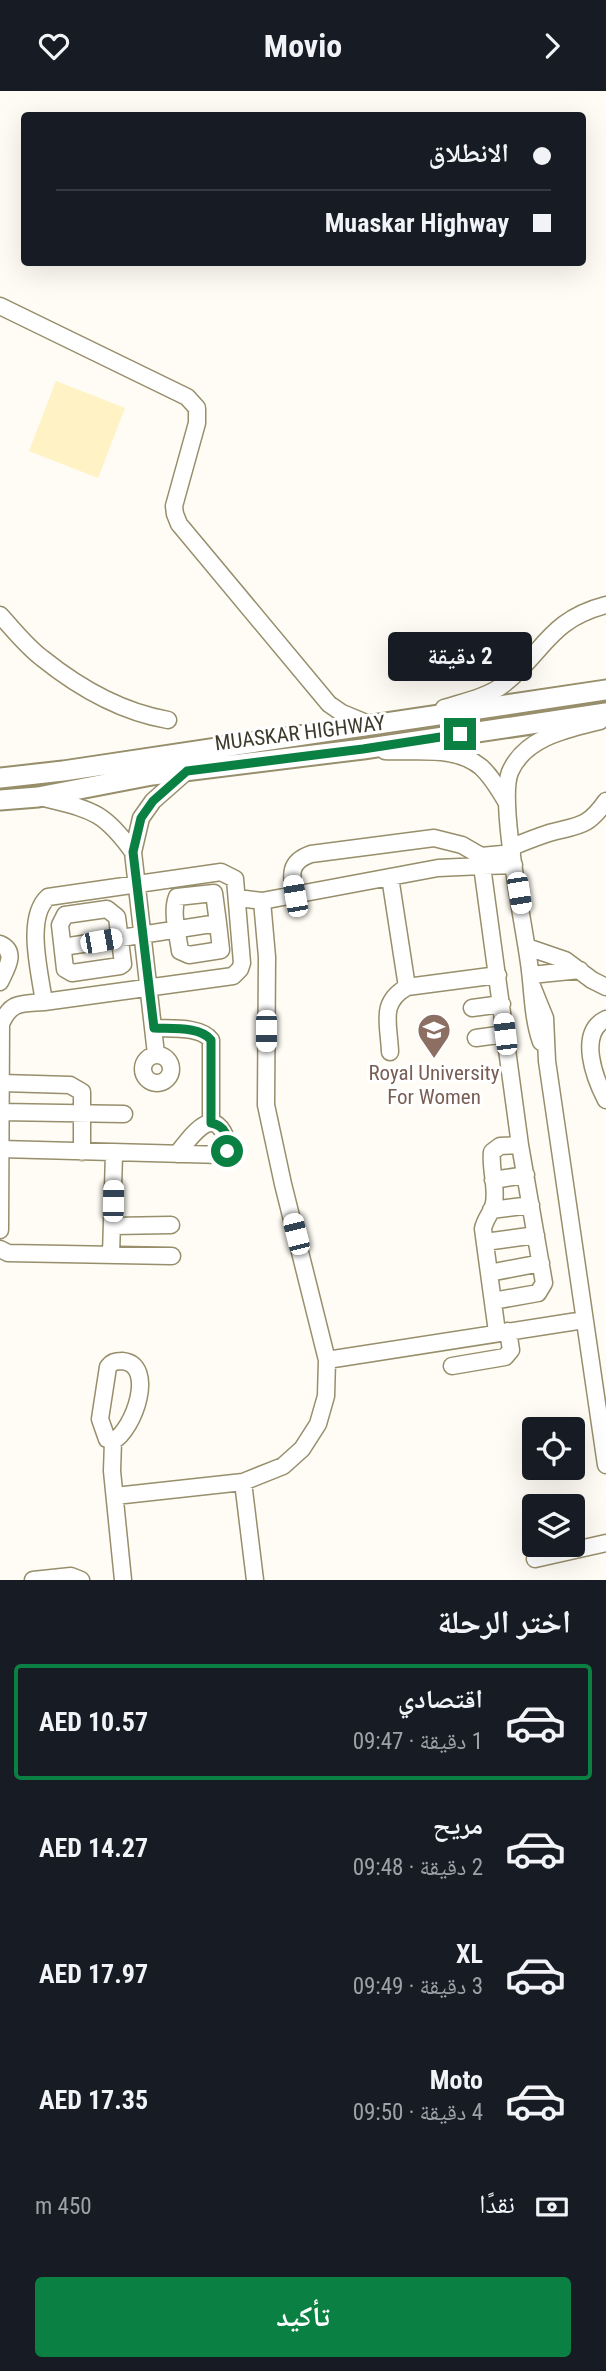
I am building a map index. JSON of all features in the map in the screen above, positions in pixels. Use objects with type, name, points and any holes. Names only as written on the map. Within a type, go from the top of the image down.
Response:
[{"type":"main road","name":"MUASKAR HIGHWAY","points":[[0,778],[606,689]]},
{"type":"main road","name":"MUASKAR HIGHWAY","points":[[0,800],[38,797],[187,771],[363,749],[606,713]]},
{"type":"lane","points":[[0,306],[187,397],[197,408],[197,423],[174,506],[174,514],[179,524],[329,704],[342,713],[371,725]]},
{"type":"lane","points":[[404,720],[497,689],[568,619],[606,605]]},
{"type":"lane","points":[[0,615],[40,658],[88,689],[121,707],[168,720]]},
{"type":"lane","points":[[606,720],[542,739],[528,749],[510,773],[507,803],[531,980],[545,1018],[547,1061],[606,1465]]},
{"type":"lane","points":[[363,749],[439,751],[455,754],[481,767],[507,803]]},
{"type":"lane","points":[[156,1054],[133,852],[141,818],[153,801],[187,771]]},
{"type":"lane","points":[[38,797],[96,813],[110,823],[133,852]]},
{"type":"lane","points":[[238,898],[262,901],[295,896],[513,855],[551,832],[586,824],[595,817],[606,801]]},
{"type":"lane","points":[[295,896],[291,876],[294,865],[300,858],[311,854],[434,838],[461,845],[482,861],[520,1145],[544,1283],[538,1293],[493,1301]]},
{"type":"lane","points":[[0,1230],[1,1024],[6,1013],[15,1005],[44,1002],[233,976],[242,963],[236,879],[221,872],[48,897],[41,904],[35,926],[44,1002]]},
{"type":"lane","points":[[390,877],[407,988]]},
{"type":"lane","points":[[214,893],[222,947],[219,951],[184,955],[180,951],[178,928],[175,899],[214,893]]},
{"type":"lane","points":[[115,1496],[243,1482],[282,1466],[302,1449],[318,1424],[326,1397],[327,1360],[266,1105],[267,957],[262,901]]},
{"type":"lane","points":[[107,909],[117,917],[121,937],[124,959],[120,966],[72,973],[65,968],[60,925],[65,915],[107,909]]},
{"type":"lane","points":[[63,947],[218,923]]},
{"type":"lane","points":[[0,944],[7,947],[10,953],[2,974]]},
{"type":"lane","points":[[527,947],[565,960],[606,987]]},
{"type":"lane","points":[[531,980],[580,970]]},
{"type":"lane","points":[[390,1052],[388,1005],[396,993],[407,988],[498,975]]},
{"type":"lane","points":[[472,1008],[502,1004]]},
{"type":"lane","points":[[606,1019],[596,1025],[591,1047],[594,1069],[606,1100]]},
{"type":"lane","points":[[154,1028],[194,1031],[207,1034],[211,1040],[211,1123]]},
{"type":"lane","points":[[476,1038],[505,1034]]},
{"type":"lane","points":[[2,1083],[70,1085],[82,1091],[82,1152]]},
{"type":"lane","points":[[1,1112],[124,1114]]},
{"type":"lane","points":[[1,1149],[223,1156],[228,1144],[224,1129],[211,1123],[197,1128],[177,1154]]},
{"type":"lane","points":[[452,1366],[505,1357],[511,1350],[493,1301],[485,1242],[485,1219],[495,1200],[492,1151],[500,1146],[520,1145]]},
{"type":"lane","points":[[111,1255],[114,1154]]},
{"type":"lane","points":[[493,1180],[526,1175]]},
{"type":"lane","points":[[491,1210],[531,1205]]},
{"type":"lane","points":[[112,1226],[171,1225]]},
{"type":"lane","points":[[485,1242],[536,1235]]},
{"type":"lane","points":[[0,1249],[8,1253],[172,1256]]},
{"type":"lane","points":[[489,1273],[541,1263]]},
{"type":"lane","points":[[327,1360],[584,1320]]},
{"type":"lane","points":[[113,1441],[122,1580]]},
{"type":"lane","points":[[243,1482],[255,1580]]},
{"type":"lane","points":[[535,1559],[606,1543]]},
{"type":"lane","points":[[33,1580],[75,1576],[81,1580]]},
{"type":"shaded area","points":[[56,381],[125,408],[98,478],[29,451]]},
{"type":"place","name":"Royal University For Women","points":[[434,1060]]},
{"type":"route","points":[[227,1151],[224,1129],[211,1123],[211,1040],[207,1034],[194,1031],[154,1028],[133,852],[141,818],[153,801],[187,771],[460,734]]}]
